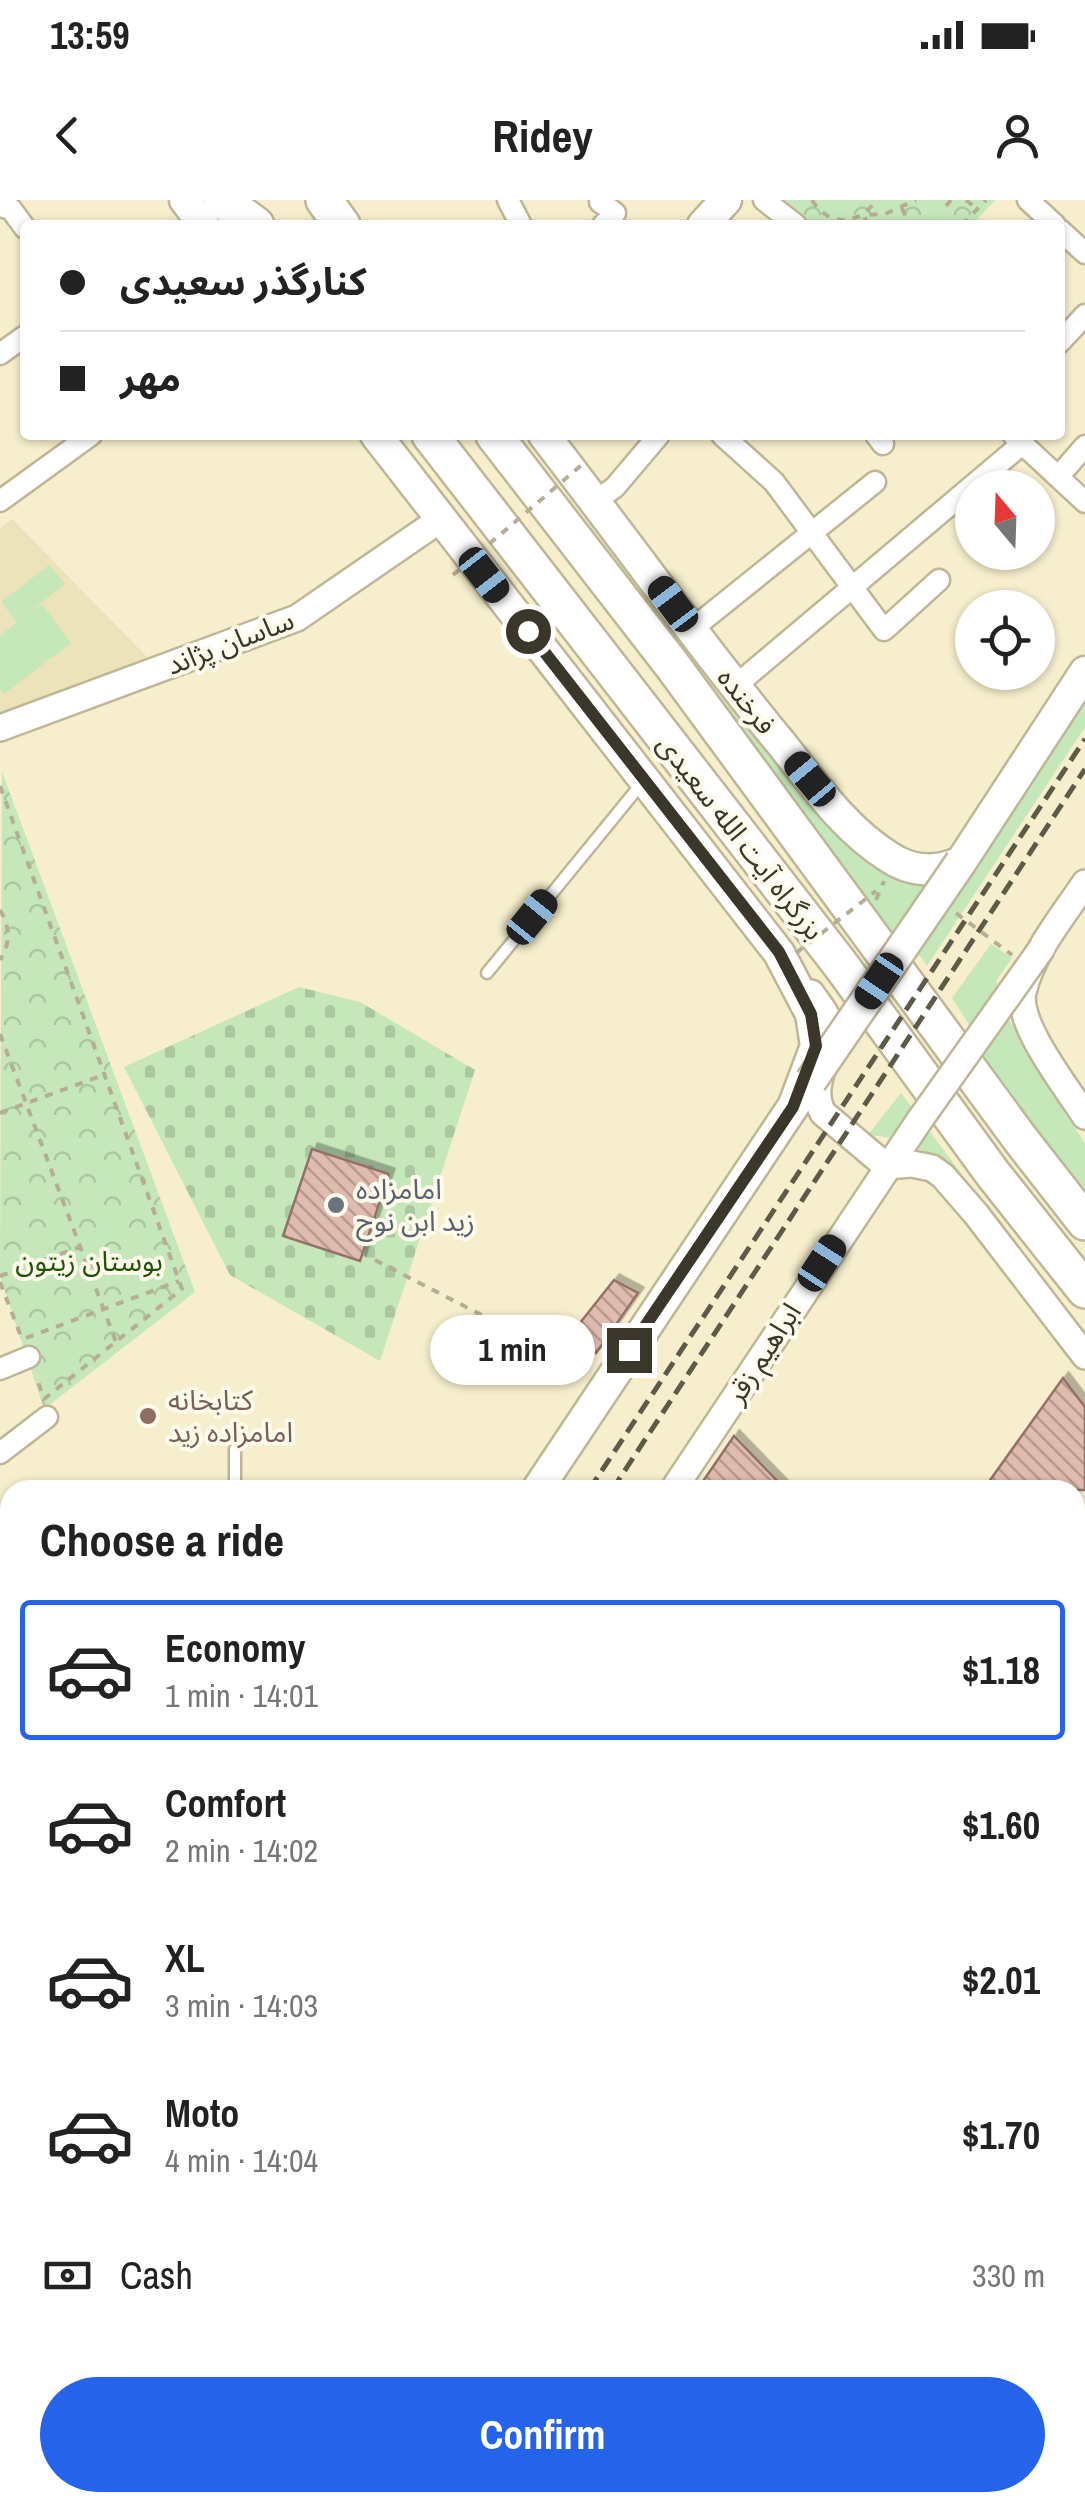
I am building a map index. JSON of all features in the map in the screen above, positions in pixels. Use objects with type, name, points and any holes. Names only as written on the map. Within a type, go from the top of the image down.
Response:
[{"type":"highway","points":[[199,214],[231,220]]},
{"type":"highway","name":"بزرگراه آیت الله سعیدی","points":[[434,440],[840,964],[993,1174],[1085,1290]]},
{"type":"highway","name":"بزرگراه آیت الله سعیدی","points":[[498,440],[672,665],[1085,1222]]},
{"type":"main road","points":[[708,220],[726,200]]},
{"type":"main road","points":[[380,440],[779,952],[796,968],[811,1014],[816,1046],[793,1107]]},
{"type":"main road","name":"فرخنده","points":[[548,440],[734,687],[864,840],[913,868],[948,868],[960,862]]},
{"type":"main road","points":[[543,1480],[1085,672]]},
{"type":"street","points":[[602,200],[615,213],[608,220]]},
{"type":"street","points":[[764,200],[790,220]]},
{"type":"street","points":[[1,206],[11,209],[20,221]]},
{"type":"street","points":[[1065,236],[1085,252]]},
{"type":"street","points":[[1065,337],[1085,315]]},
{"type":"street","points":[[0,501],[85,440]]},
{"type":"street","points":[[596,502],[615,487],[655,440]]},
{"type":"street","points":[[733,440],[774,482],[884,630],[939,580]]},
{"type":"street","points":[[734,687],[1016,440]]},
{"type":"street","points":[[1018,440],[1085,502]]},
{"type":"street","points":[[1058,477],[1085,446]]},
{"type":"street","points":[[692,630],[875,482]]},
{"type":"street","name":"ساسان پژاند","points":[[0,728],[297,618],[441,518]]},
{"type":"street","points":[[1085,884],[1042,948],[1023,992],[1033,1032],[1085,1116]]},
{"type":"street","name":"ابراهیم زقر","points":[[680,1480],[886,1166],[1042,948]]},
{"type":"street","points":[[796,968],[830,1026],[826,1057],[816,1087],[817,1102],[824,1113],[886,1166],[912,1164],[932,1168],[943,1176],[1085,1356]]},
{"type":"street","points":[[0,1369],[25,1348]]},
{"type":"street","points":[[0,1452],[46,1408]]},
{"type":"lane","points":[[487,973],[646,778]]},
{"type":"lane","points":[[234,1450],[235,1480]]},
{"type":"path","points":[[812,200],[826,216],[839,220],[885,214],[916,200]]},
{"type":"path","points":[[864,215],[876,200]]},
{"type":"path","points":[[946,206],[951,200]]},
{"type":"path","points":[[966,200],[977,210]]},
{"type":"path","points":[[967,220],[986,200]]},
{"type":"path","points":[[902,208],[908,220]]},
{"type":"path","points":[[864,215],[866,220]]},
{"type":"path","points":[[453,575],[585,462]]},
{"type":"path","points":[[0,786],[182,1289],[116,1342],[46,1408]]},
{"type":"path","points":[[796,968],[876,891]]},
{"type":"path","points":[[0,910],[9,930],[0,960]]},
{"type":"path","points":[[955,912],[1016,958]]},
{"type":"path","points":[[0,1034],[116,1342]]},
{"type":"path","points":[[0,1114],[104,1074]]},
{"type":"path","points":[[0,1276],[80,1247]]},
{"type":"path","points":[[375,1260],[608,1380]]},
{"type":"path","points":[[25,1348],[104,1309],[179,1281]]},
{"type":"shaded area","points":[[12,519],[149,659],[0,716],[0,528]]},
{"type":"green space","points":[[781,200],[995,200],[977,220],[807,220]]},
{"type":"green space","points":[[49,565],[65,584],[27,614],[42,604],[71,643],[4,694],[0,689],[0,636],[17,622],[1,602]]},
{"type":"green space","points":[[685,653],[740,721],[745,718],[929,881],[1085,689],[1085,727],[927,966],[902,931],[893,937],[714,704]]},
{"type":"green space","name":"بوستان زیتون","points":[[2,772],[195,1292],[44,1409],[0,1276]]},
{"type":"green space","points":[[991,944],[1012,958],[996,981],[1005,1013],[1085,1144],[1085,1198],[970,1043],[977,1037],[952,998]]},
{"type":"green space","points":[[299,987],[360,1002],[475,1070],[380,1361],[230,1275],[124,1067]]},
{"type":"green space","points":[[901,1093],[975,1192],[951,1170],[914,1146],[868,1135]]},
{"type":"building","name":"امامزاده زید ابن نوح","points":[[312,1149],[389,1174],[360,1261],[283,1236]]},
{"type":"building","points":[[614,1280],[638,1293],[596,1353],[568,1338]]},
{"type":"building","points":[[1063,1378],[1085,1407],[1085,1480],[990,1480]]},
{"type":"building","points":[[734,1436],[776,1480],[704,1480]]},
{"type":"railway","points":[[596,1480],[1085,739]]},
{"type":"railway","points":[[619,1480],[1085,769]]},
{"type":"place","name":"امامزاده زید ابن نوح","points":[[336,1205]]},
{"type":"place","name":"کتابخانه امامزاده زید","points":[[148,1416]]},
{"type":"route","points":[[528,631],[779,952],[811,1014],[816,1046],[793,1107],[629,1350]]}]
